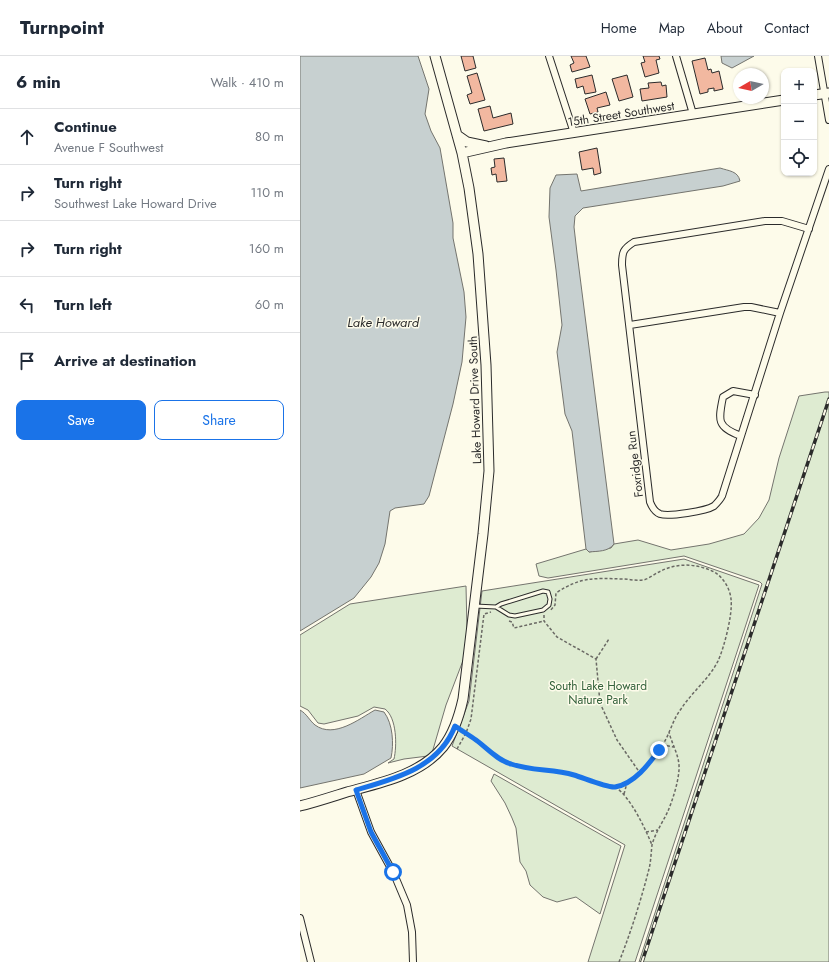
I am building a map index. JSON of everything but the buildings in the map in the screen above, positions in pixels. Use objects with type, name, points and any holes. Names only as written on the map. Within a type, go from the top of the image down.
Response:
[{"type":"street","name":"Lake Howard Drive South","points":[[300,806],[397,777],[424,765],[445,743],[455,726],[463,700],[484,534],[489,471],[489,426],[478,254],[469,188],[462,153],[435,56]]},
{"type":"street","points":[[549,56],[574,133]]},
{"type":"street","points":[[676,56],[693,114]]},
{"type":"street","points":[[818,56],[827,93],[829,120]]},
{"type":"street","points":[[817,95],[827,93]]},
{"type":"street","name":"15th Street Southwest","points":[[462,153],[574,133],[781,100]]},
{"type":"street","points":[[457,135],[467,142],[489,147]]},
{"type":"street","name":"Foxridge Run","points":[[809,229],[782,221],[765,221],[634,242],[625,247],[622,259],[650,502],[659,513],[671,515],[702,510],[714,506],[722,496],[780,313],[795,274],[829,169]]},
{"type":"street","points":[[630,325],[744,307],[780,313]]},
{"type":"street","points":[[741,436],[728,431],[720,421],[719,415],[723,398],[733,391],[754,394]]},
{"type":"street","points":[[356,790],[371,832],[394,874],[407,905],[412,932],[413,962]]},
{"type":"street","points":[[300,918],[311,962]]},
{"type":"lane","points":[[475,606],[496,607],[509,615],[515,616],[543,610],[549,605],[550,599],[548,592],[543,591],[501,604],[496,607]]},
{"type":"path","points":[[596,659],[558,637],[544,621],[543,615],[552,610],[555,605],[556,593],[575,582],[595,578],[644,580],[668,568],[685,565],[713,571],[720,576],[726,584],[732,600],[728,626],[718,661],[675,718],[669,732],[653,759],[640,773],[627,782],[615,787]]},
{"type":"path","points":[[457,749],[472,719],[484,614]]},
{"type":"path","points":[[609,639],[596,659],[600,703],[617,740],[640,773]]},
{"type":"path","points":[[455,726],[509,764],[532,769],[564,772],[615,787],[624,794],[652,844]]},
{"type":"path","points":[[619,962],[638,908],[650,864],[652,844],[668,811],[679,770],[679,761],[669,732]]},
{"type":"path","points":[[662,745],[674,747]]},
{"type":"path","points":[[624,794],[627,782]]},
{"type":"path","points":[[646,832],[652,832],[659,829]]},
{"type":"green space","points":[[829,392],[829,962],[639,962],[762,584],[760,582],[684,556],[548,578],[539,576],[536,564],[586,549],[589,552],[611,548],[614,544],[638,540],[671,550],[709,544],[744,534],[759,518],[769,500],[779,458],[799,396]]},
{"type":"green space","name":"South Lake Howard Nature Park","points":[[684,559],[759,585],[635,962],[588,962],[625,845],[452,746],[469,701],[482,591]]},
{"type":"green space","points":[[466,586],[467,630],[464,658],[446,705],[432,753],[428,756],[388,763],[394,759],[396,740],[392,719],[385,709],[374,707],[358,716],[324,724],[318,723],[308,710],[300,706],[300,635],[350,604]]},
{"type":"green space","points":[[494,774],[621,846],[600,914],[576,897],[557,902],[543,897],[530,885],[526,871],[520,862],[516,828],[505,803],[491,781]]},
{"type":"water","name":"Lake Howard","points":[[300,56],[418,56],[429,89],[425,114],[431,131],[440,148],[453,223],[453,238],[464,292],[466,317],[462,362],[453,404],[429,496],[424,504],[395,508],[390,511],[385,544],[379,563],[371,577],[354,598],[300,631]]},
{"type":"water","points":[[721,56],[754,56],[732,68],[722,63]]},
{"type":"water","points":[[720,168],[735,173],[740,181],[723,186],[583,208],[575,216],[574,227],[577,253],[614,544],[606,550],[589,552],[586,549],[572,431],[565,414],[557,352],[562,325],[549,217],[550,188],[556,175],[577,174],[581,191]]},
{"type":"water","points":[[300,710],[315,725],[322,729],[330,730],[346,726],[375,710],[384,712],[389,722],[392,734],[391,758],[364,774],[300,788]]},
{"type":"railway","points":[[642,962],[829,399]]},
{"type":"route","points":[[393,872],[381,849],[378,847],[366,821],[356,790],[397,777],[424,765],[442,748],[455,726],[509,764],[532,769],[564,772],[615,787],[637,776],[653,759],[659,750]]}]
